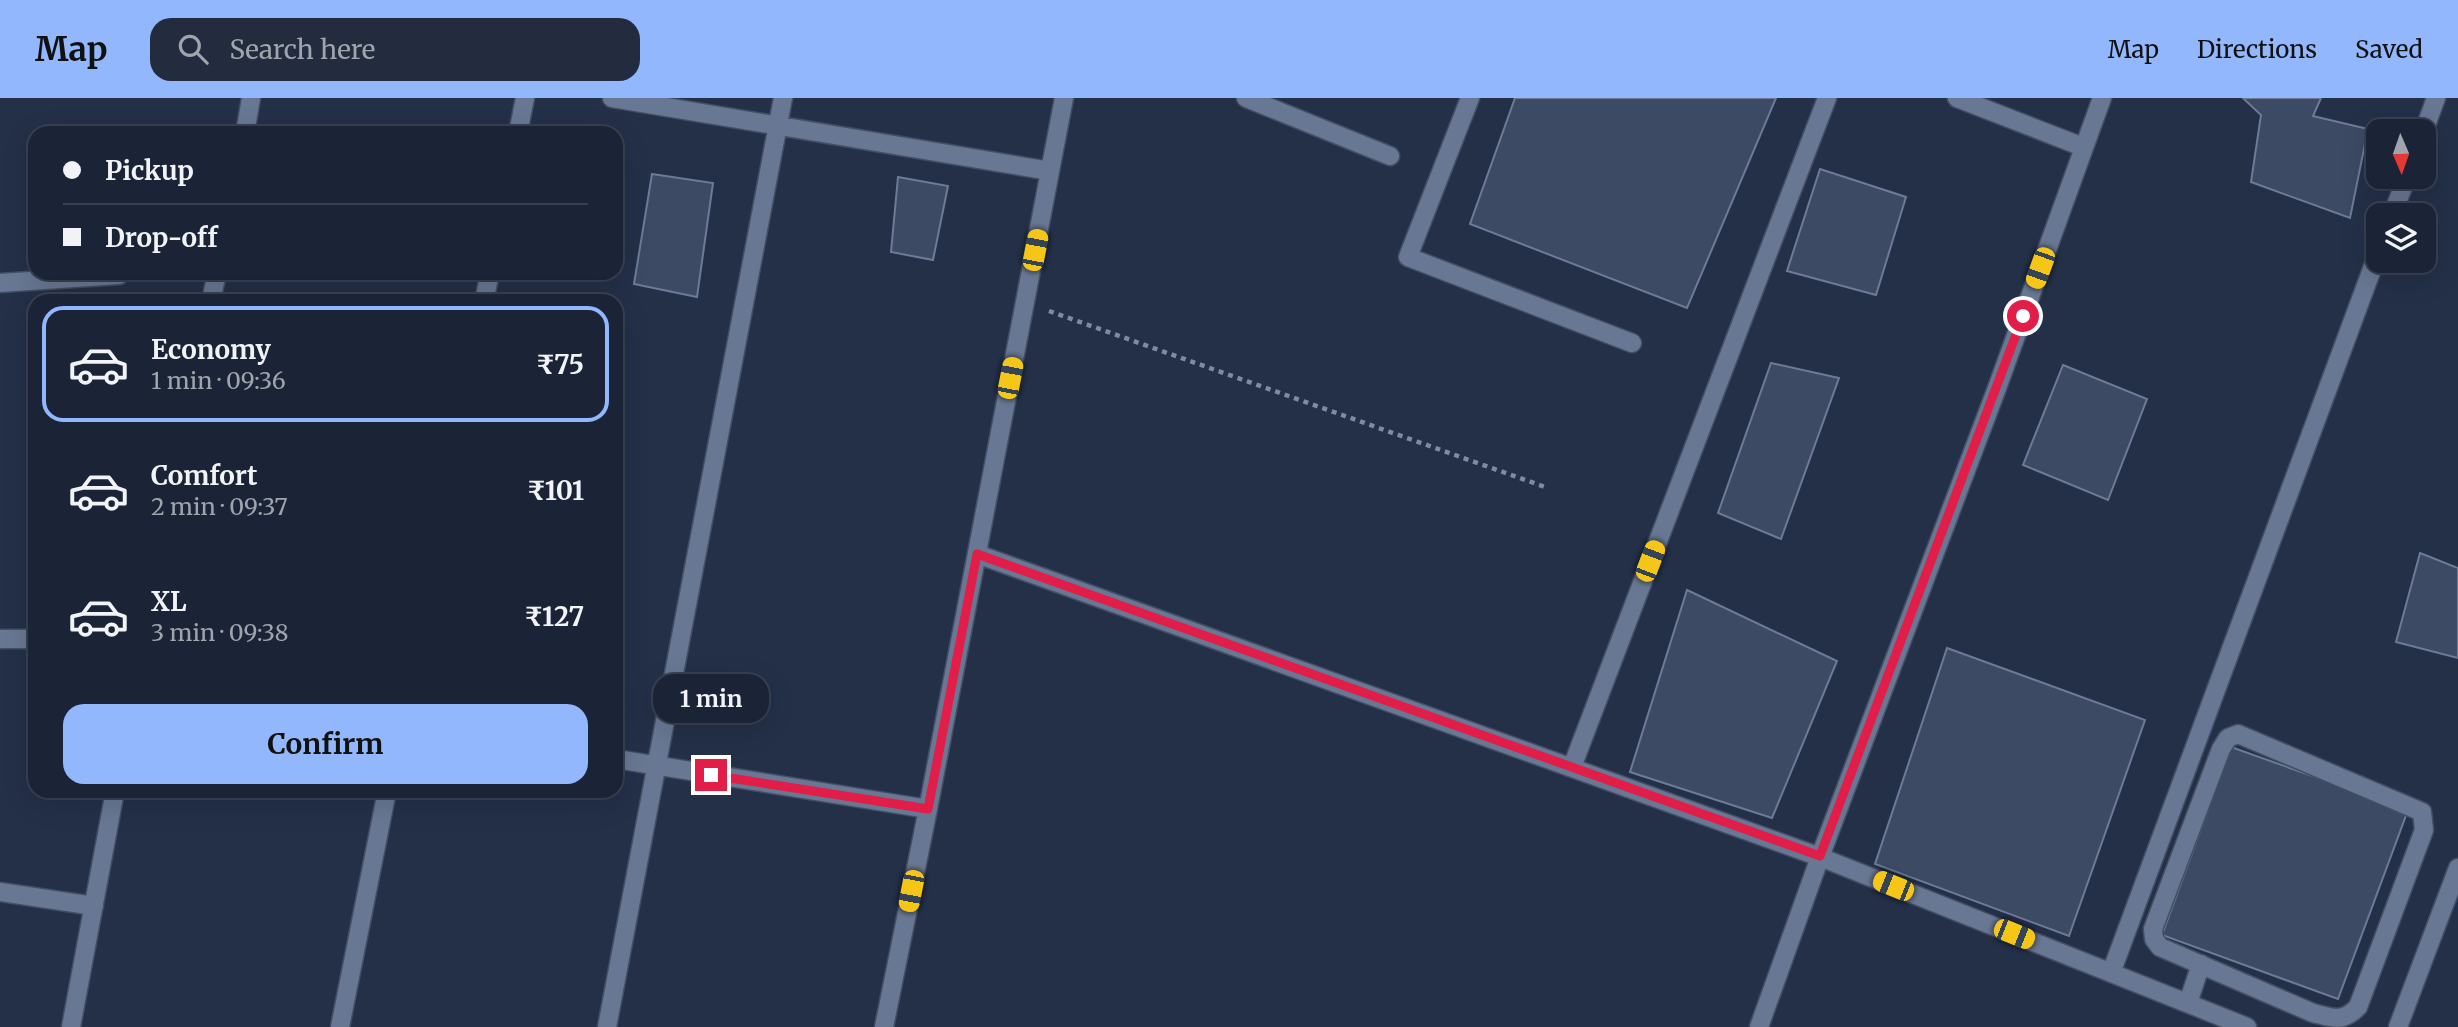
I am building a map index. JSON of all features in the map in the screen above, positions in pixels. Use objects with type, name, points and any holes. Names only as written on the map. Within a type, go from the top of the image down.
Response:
[{"type":"street","points":[[245,126],[251,98]]},
{"type":"street","points":[[519,126],[525,98]]},
{"type":"street","points":[[612,98],[1050,171]]},
{"type":"street","points":[[607,1027],[783,98]]},
{"type":"street","points":[[884,1027],[1063,98]]},
{"type":"street","points":[[1246,98],[1390,156]]},
{"type":"street","points":[[1470,98],[1408,257],[1632,343]]},
{"type":"street","points":[[1572,767],[1827,98]]},
{"type":"street","points":[[1957,98],[2083,147]]},
{"type":"street","points":[[1759,1027],[2102,98]]},
{"type":"street","points":[[2428,119],[2436,98]]},
{"type":"street","points":[[2111,973],[2371,273]]},
{"type":"street","points":[[0,283],[45,280]]},
{"type":"street","points":[[977,554],[1820,856],[2247,1027]]},
{"type":"street","points":[[0,639],[28,639]]},
{"type":"street","points":[[2238,734],[2422,812],[2424,830],[2358,1007],[2349,1017],[2310,1020],[2202,964],[2160,947],[2154,939],[2154,929],[2221,749],[2228,738],[2238,734]]},
{"type":"street","points":[[623,761],[928,809]]},
{"type":"street","points":[[71,1027],[115,798]]},
{"type":"street","points":[[340,1027],[386,798]]},
{"type":"street","points":[[2398,1027],[2458,869]]},
{"type":"street","points":[[0,892],[93,906]]},
{"type":"street","points":[[2188,1003],[2202,964]]},
{"type":"path","points":[[1025,302],[1548,488]]},
{"type":"building","points":[[1515,98],[1776,98],[1687,308],[1470,224]]},
{"type":"building","points":[[2243,98],[2321,98],[2313,116],[2366,129],[2350,218],[2251,182],[2261,115]]},
{"type":"building","points":[[1820,169],[1906,197],[1876,295],[1787,271]]},
{"type":"building","points":[[652,174],[713,183],[697,297],[634,284]]},
{"type":"building","points":[[898,177],[948,186],[933,260],[891,252]]},
{"type":"building","points":[[1771,363],[1839,378],[1781,539],[1718,513]]},
{"type":"building","points":[[2063,365],[2147,399],[2108,500],[2023,465]]},
{"type":"building","points":[[2420,553],[2458,568],[2458,658],[2396,642]]},
{"type":"building","points":[[1687,590],[1837,661],[1772,818],[1630,772]]},
{"type":"building","points":[[1947,648],[2145,720],[2069,936],[1875,864]]},
{"type":"building","points":[[2231,747],[2408,810],[2338,999],[2162,935]]},
{"type":"route","points":[[711,775],[928,809],[977,554],[1820,856],[2023,316]]}]
